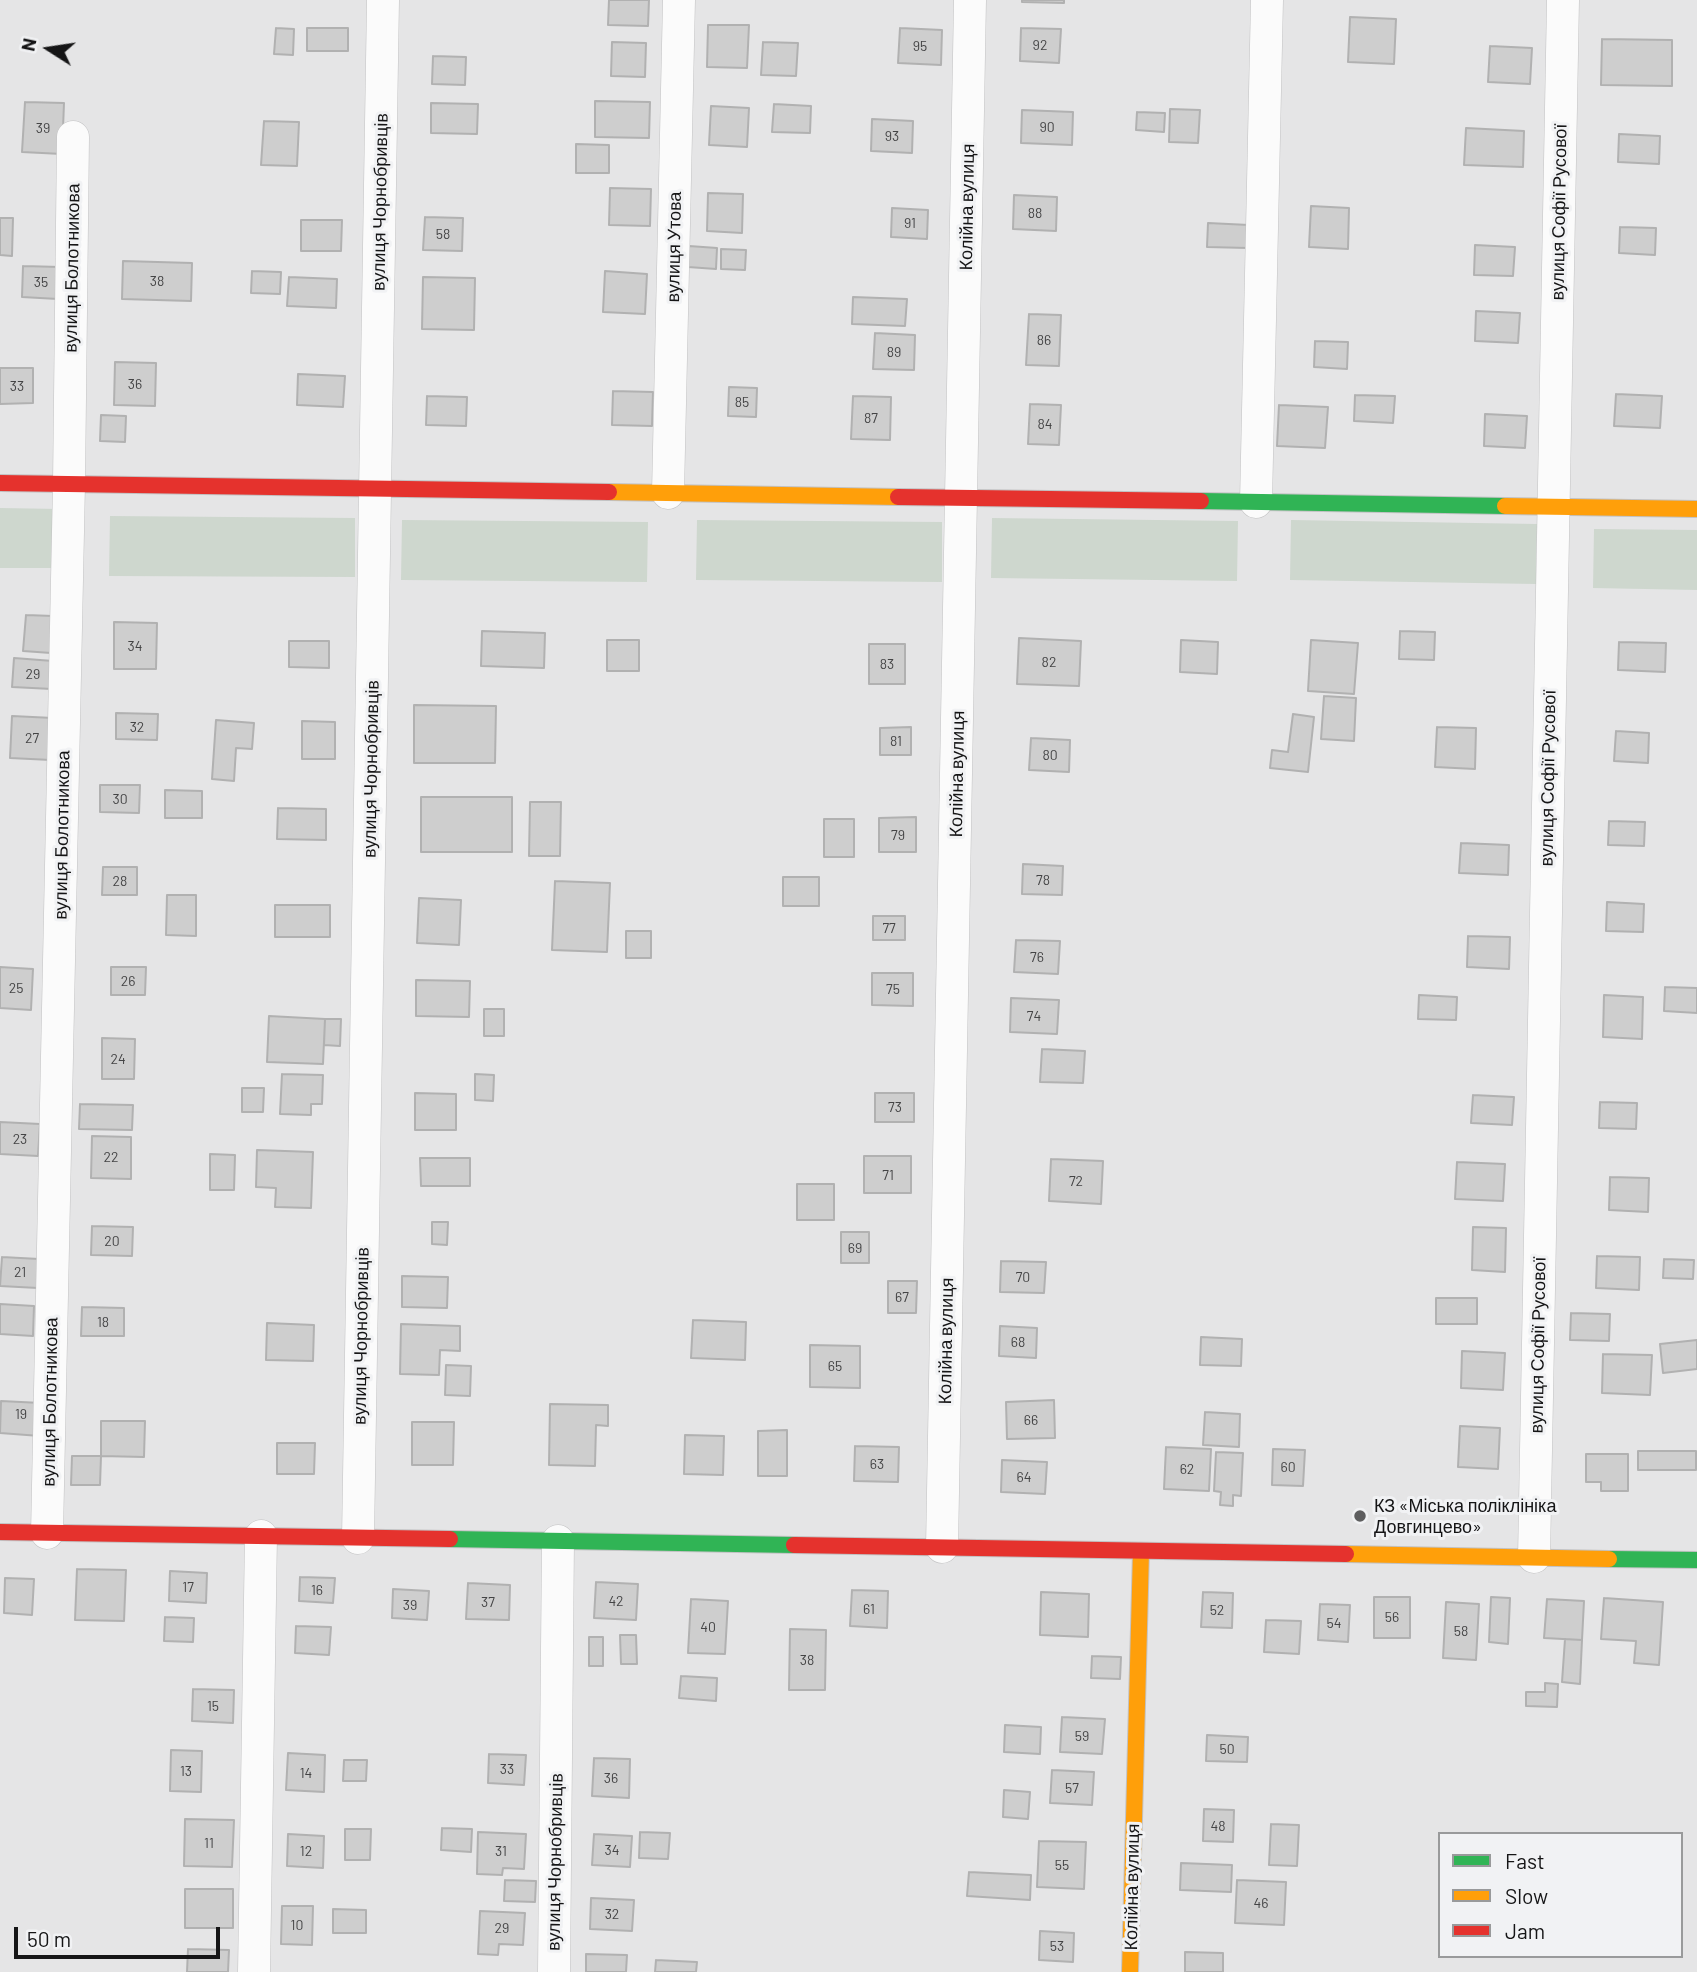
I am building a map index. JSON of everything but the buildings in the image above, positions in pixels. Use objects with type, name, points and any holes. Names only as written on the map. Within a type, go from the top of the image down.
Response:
[{"type":"street","name":"вулиця Чорнобривців","points":[[358,1538],[383,0]]},
{"type":"street","name":"вулиця Утова","points":[[668,493],[679,0]]},
{"type":"street","name":"Колійна вулиця","points":[[942,1547],[970,0]]},
{"type":"street","points":[[1256,502],[1267,0]]},
{"type":"street","name":"вулиця Софії Русової","points":[[1534,1557],[1563,0]]},
{"type":"street","name":"вулиця Болотникова","points":[[47,1533],[69,484],[73,137]]},
{"type":"street","points":[[0,483],[1697,509]]},
{"type":"street","points":[[0,1532],[1697,1560]]},
{"type":"street","points":[[254,1972],[261,1536]]},
{"type":"street","name":"вулиця Чорнобривців","points":[[554,1972],[558,1541]]},
{"type":"street","name":"Колійна вулиця","points":[[1130,1972],[1141,1550]]},
{"type":"shaded area","points":[[0,508],[60,509],[60,568],[0,568]]},
{"type":"shaded area","points":[[110,516],[355,518],[355,577],[109,576]]},
{"type":"shaded area","points":[[992,518],[1238,521],[1237,581],[991,578]]},
{"type":"shaded area","points":[[402,520],[648,522],[647,582],[401,580]]},
{"type":"shaded area","points":[[697,520],[942,522],[942,582],[696,580]]},
{"type":"shaded area","points":[[1291,520],[1537,524],[1536,584],[1290,580]]},
{"type":"shaded area","points":[[1594,529],[1697,530],[1697,590],[1593,588]]},
{"type":"traffic: fast","points":[[1201,501],[1505,506]]},
{"type":"traffic: fast","points":[[450,1539],[794,1545]]},
{"type":"traffic: fast","points":[[1609,1559],[1697,1560]]},
{"type":"traffic: slow","points":[[609,492],[898,497]]},
{"type":"traffic: slow","points":[[1505,506],[1697,509]]},
{"type":"traffic: slow","points":[[1130,1972],[1141,1551]]},
{"type":"traffic: slow","points":[[1346,1554],[1609,1559]]},
{"type":"traffic: jam","points":[[0,483],[609,492]]},
{"type":"traffic: jam","points":[[898,497],[1201,501]]},
{"type":"traffic: jam","points":[[0,1532],[450,1539]]},
{"type":"traffic: jam","points":[[794,1545],[1346,1554]]},
{"type":"place","name":"КЗ «Міська поліклініка Довгинцево»","points":[[1360,1516]]}]
